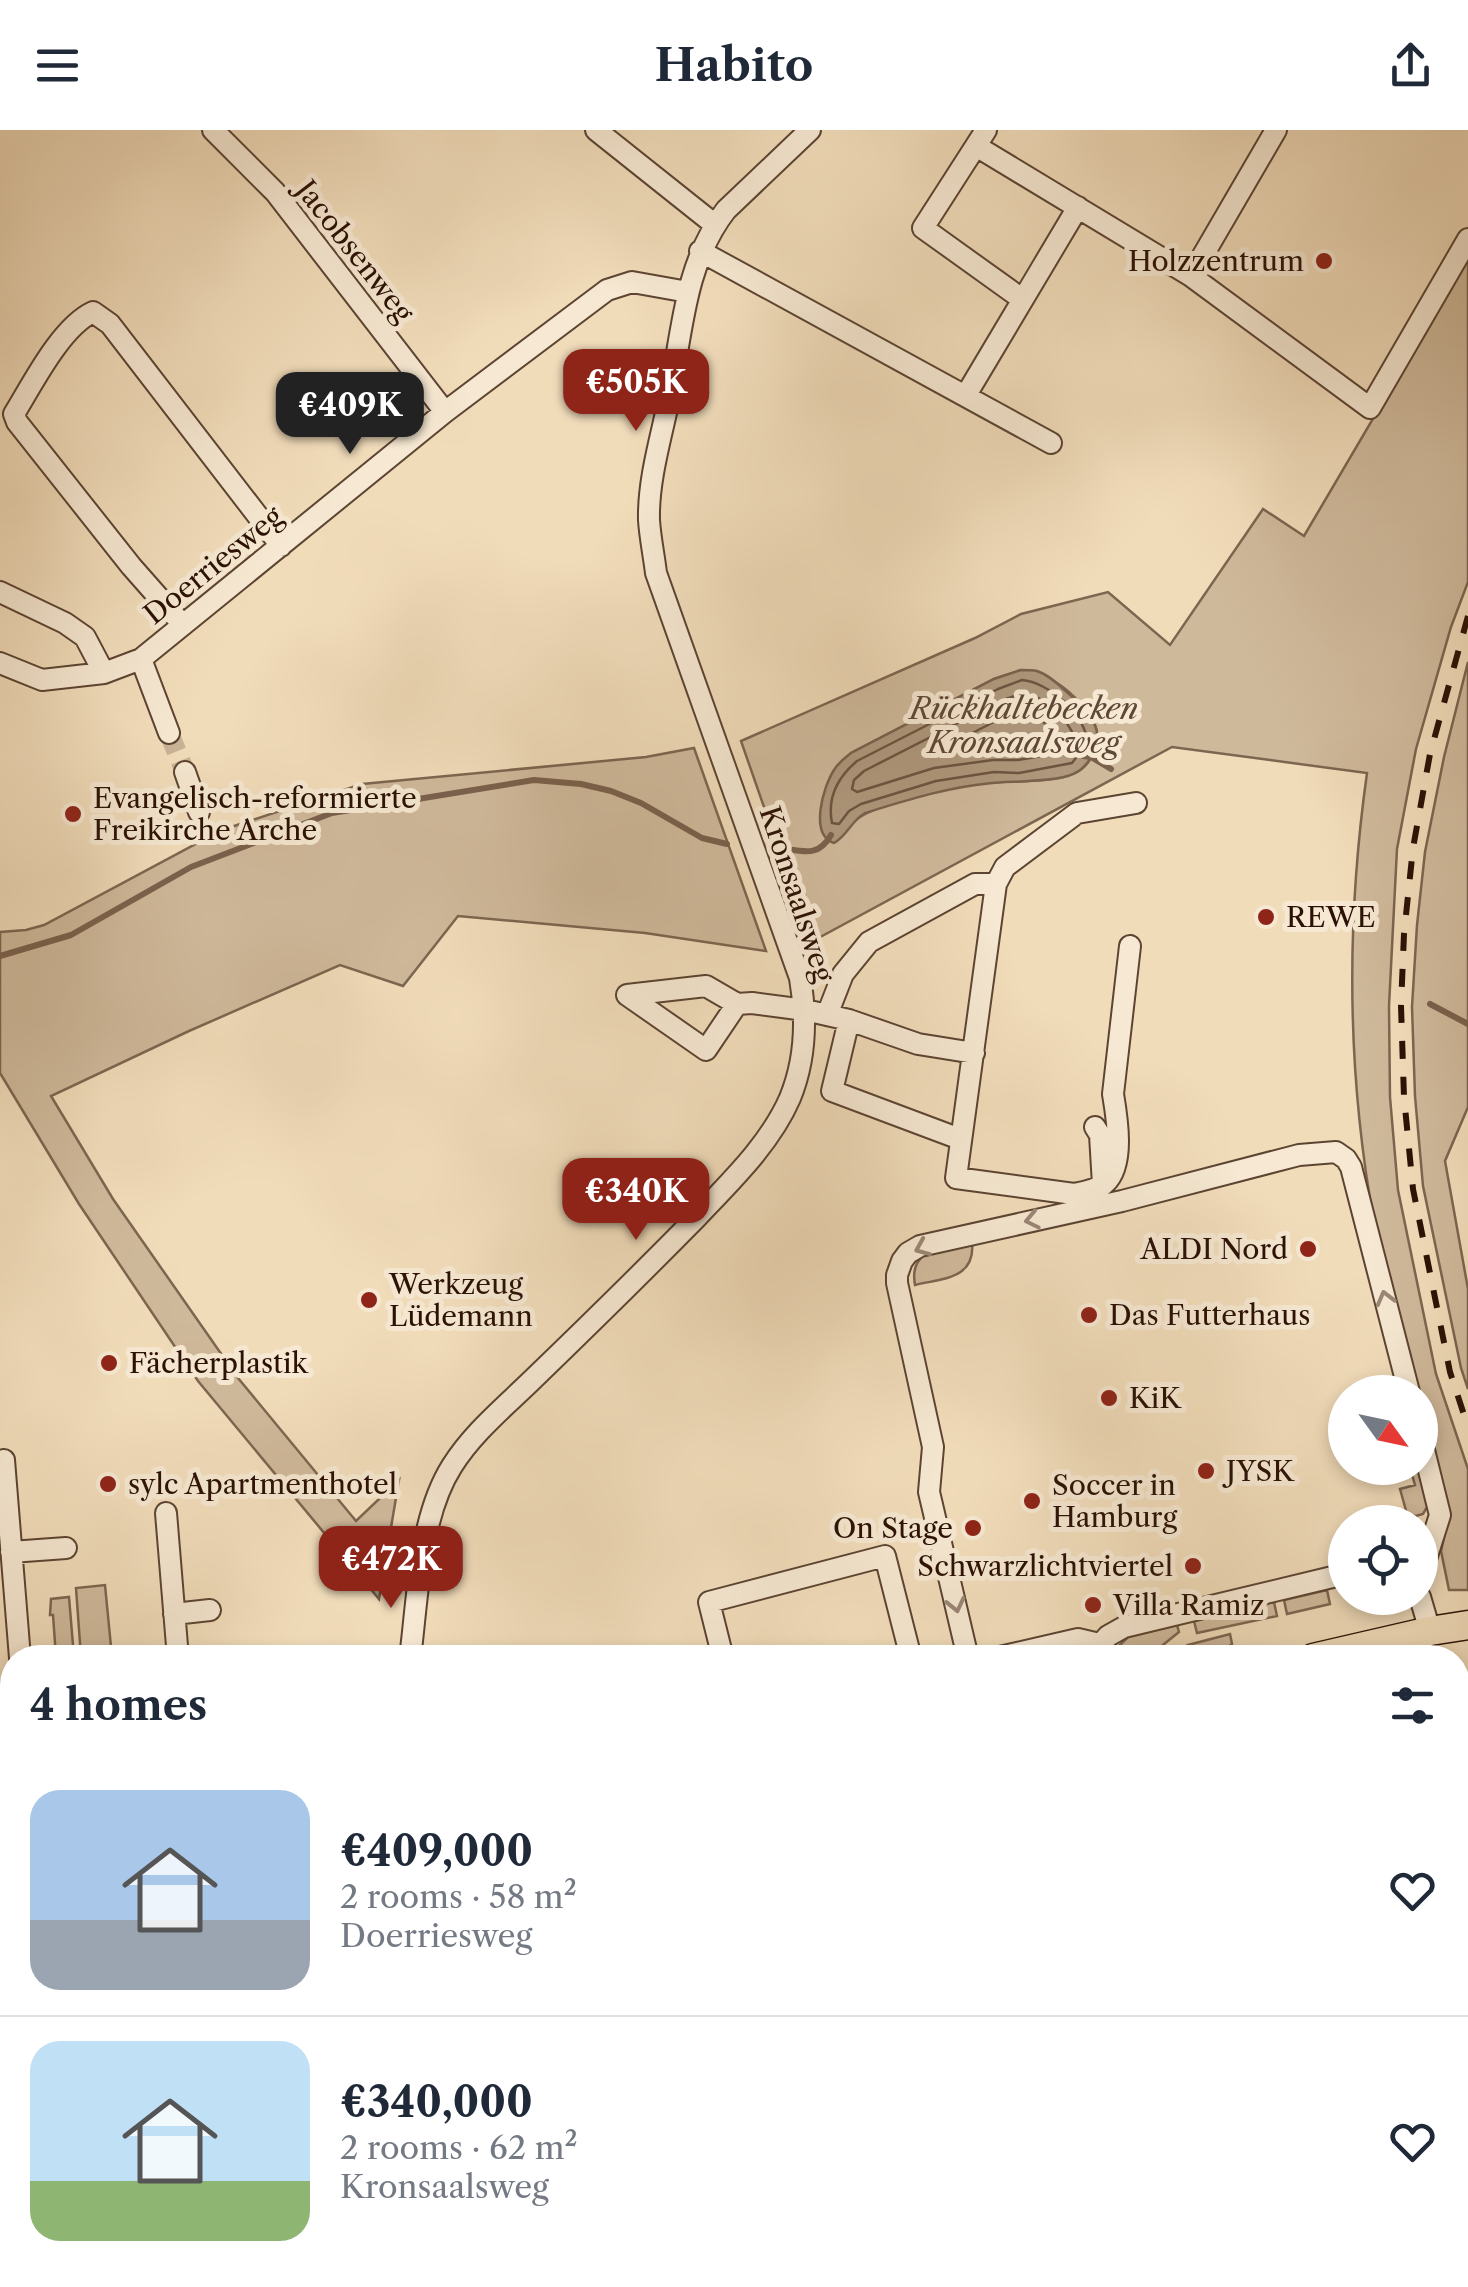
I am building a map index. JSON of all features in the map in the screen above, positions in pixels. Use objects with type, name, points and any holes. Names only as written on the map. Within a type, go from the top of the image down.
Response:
[{"type":"main road","points":[[1383,1645],[1468,1625]]},
{"type":"street","name":"Jacobsenweg","points":[[213,130],[275,192],[446,412]]},
{"type":"street","points":[[596,130],[714,224]]},
{"type":"street","name":"Kronsaalsweg","points":[[412,1645],[433,1510],[454,1463],[480,1431],[739,1172],[770,1134],[790,1097],[800,1065],[805,1028],[800,978],[656,573],[649,519],[653,474],[688,292],[700,251],[726,210],[810,130]]},
{"type":"street","points":[[1191,276],[1276,130]]},
{"type":"street","points":[[1022,299],[923,228],[981,138],[1078,206],[1191,276],[1370,408],[1468,239]]},
{"type":"street","points":[[966,394],[1078,206]]},
{"type":"street","points":[[700,251],[1051,443]]},
{"type":"street","name":"Doerriesweg","points":[[0,662],[42,680],[104,674],[141,658],[446,412],[608,290],[632,282],[688,292]]},
{"type":"street","points":[[183,625],[16,422],[14,414],[46,360],[81,318],[93,312],[110,324],[281,546]]},
{"type":"street","points":[[0,592],[65,623],[85,637],[104,674]]},
{"type":"street","points":[[141,658],[169,733]]},
{"type":"street","points":[[185,772],[199,812]]},
{"type":"street","points":[[1130,946],[1113,1094],[1117,1161],[1109,1179],[1093,1190],[1074,1194],[956,1178],[996,884],[1004,867],[1076,812],[1136,804]]},
{"type":"street","points":[[827,1014],[843,974],[869,942],[975,884],[996,884]]},
{"type":"street","points":[[738,1004],[706,1050],[627,995],[706,986],[738,1004],[752,1002],[827,1014],[918,1044],[974,1053]]},
{"type":"street","points":[[849,1020],[832,1091],[960,1140]]},
{"type":"street","points":[[1094,1127],[1100,1135],[1103,1185]]},
{"type":"street","points":[[967,1645],[929,1492],[933,1446],[897,1283],[898,1268],[908,1253],[920,1246],[1146,1195],[1299,1155],[1336,1152],[1350,1167],[1405,1375]]},
{"type":"street","points":[[4,1460],[19,1645]]},
{"type":"street","points":[[166,1513],[177,1645]]},
{"type":"street","points":[[11,1552],[66,1548]]},
{"type":"street","points":[[720,1645],[709,1602],[885,1556],[908,1645]]},
{"type":"street","points":[[1106,1645],[1112,1633],[1124,1627],[1328,1578]]},
{"type":"street","points":[[174,1614],[210,1610]]},
{"type":"street","points":[[1425,1615],[1430,1631]]},
{"type":"street","points":[[1052,1645],[1078,1639],[1090,1640],[1095,1645]]},
{"type":"shaded area","points":[[1468,257],[1468,582],[1416,749],[1397,849],[1389,1006],[1390,1097],[1398,1190],[1436,1375],[1411,1375],[1383,1265],[1365,1166],[1352,998],[1355,885],[1367,773],[1172,747],[811,942],[741,741],[1021,614],[1108,592],[1170,645],[1263,509],[1304,536]],"holes":[[[1021,670],[1051,680],[1081,704],[1096,730],[1094,752],[1080,770],[1056,778],[982,783],[919,795],[877,809],[850,825],[851,753],[994,679]]]},
{"type":"shaded area","points":[[1468,662],[1468,1107],[1445,1161],[1468,1289],[1468,1389],[1423,1186],[1412,1007],[1425,852]]},
{"type":"shaded area","points":[[694,748],[766,951],[645,933],[458,916],[403,986],[340,965],[51,1096],[113,1199],[238,1378],[356,1521],[399,1480],[379,1599],[198,1381],[79,1204],[0,1073],[0,932],[44,925],[222,830],[362,784],[646,757]]},
{"type":"shaded area","points":[[972,1241],[972,1254],[963,1270],[915,1285],[914,1273],[923,1256]]},
{"type":"shaded area","points":[[1438,1380],[1468,1469],[1468,1590],[1449,1590],[1441,1551],[1449,1515],[1438,1475]]},
{"type":"shaded area","points":[[1426,1485],[1430,1502],[1404,1505],[1400,1489]]},
{"type":"shaded area","points":[[105,1585],[111,1645],[80,1645],[76,1588]]},
{"type":"shaded area","points":[[1327,1590],[1328,1595],[1328,1604],[1287,1614],[1284,1600]]},
{"type":"shaded area","points":[[69,1597],[73,1645],[55,1645],[51,1599]]},
{"type":"shaded area","points":[[1274,1602],[1277,1616],[1197,1633],[1194,1621]]},
{"type":"shaded area","points":[[1177,1625],[1179,1632],[1163,1645],[1120,1645],[1128,1637]]},
{"type":"shaded area","points":[[1230,1634],[1232,1644],[1230,1645],[1188,1645]]},
{"type":"water","name":"Rückhaltebecken Kronsaalsweg","points":[[1021,670],[1037,671],[1050,678],[1093,722],[1096,747],[1082,768],[1058,778],[976,785],[912,799],[865,813],[834,843],[826,838],[820,810],[830,778],[844,759],[994,679]]},
{"type":"waterway","points":[[1083,756],[1111,769]]},
{"type":"waterway","points":[[0,956],[71,935],[191,867],[332,813],[534,780],[611,791],[641,803],[702,838],[727,844]]},
{"type":"waterway","points":[[780,848],[815,850],[831,835]]},
{"type":"waterway","points":[[1430,1004],[1468,1024]]},
{"type":"tunnel","points":[[169,733],[185,772]]},
{"type":"railway","points":[[1468,616],[1430,754],[1413,848],[1401,1006],[1413,1189],[1450,1372],[1468,1427]]},
{"type":"place","name":"Holzzentrum","points":[[1324,261]]},
{"type":"place","name":"Evangelisch-reformierte Freikirche Arche","points":[[73,814]]},
{"type":"place","name":"REWE","points":[[1266,917]]},
{"type":"place","name":"ALDI Nord","points":[[1308,1249]]},
{"type":"place","name":"Werkzeug Lüdemann","points":[[369,1300]]},
{"type":"place","name":"Das Futterhaus","points":[[1089,1315]]},
{"type":"place","name":"Fächerplastik","points":[[109,1363]]},
{"type":"place","name":"KiK","points":[[1109,1398]]},
{"type":"place","name":"JYSK","points":[[1206,1471]]},
{"type":"place","name":"sylc Apartmenthotel","points":[[108,1484]]},
{"type":"place","name":"Soccer in Hamburg","points":[[1032,1501]]},
{"type":"place","name":"On Stage","points":[[973,1528]]},
{"type":"place","name":"Schwarzlichtviertel","points":[[1193,1566]]},
{"type":"place","name":"Villa Ramiz","points":[[1093,1605]]}]
